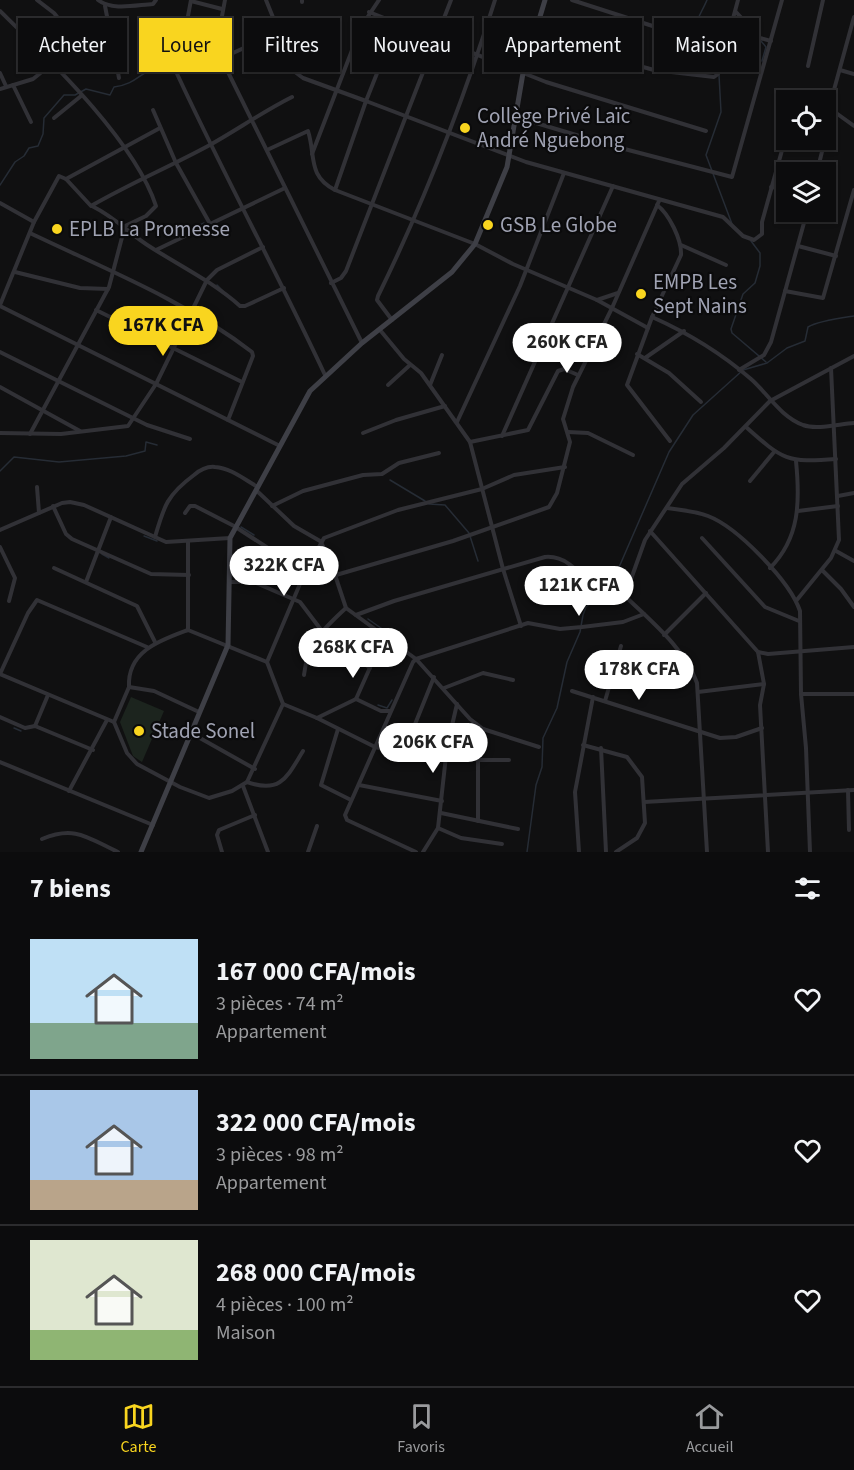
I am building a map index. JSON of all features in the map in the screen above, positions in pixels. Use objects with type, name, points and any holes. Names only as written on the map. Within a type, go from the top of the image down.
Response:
[{"type":"main road","points":[[539,18],[545,0]]},
{"type":"main road","points":[[141,852],[228,645],[230,538],[234,526],[258,489],[310,391],[362,343],[452,272],[475,243],[498,191],[509,156],[523,73]]},
{"type":"street","points":[[37,0],[58,18]]},
{"type":"street","points":[[98,0],[105,6],[107,18]]},
{"type":"street","points":[[126,5],[129,0]]},
{"type":"street","points":[[105,6],[153,4],[156,0]]},
{"type":"street","points":[[221,18],[225,0]]},
{"type":"street","points":[[266,0],[273,18]]},
{"type":"street","points":[[312,154],[369,12],[379,0]]},
{"type":"street","points":[[445,18],[451,0]]},
{"type":"street","points":[[392,321],[377,298],[415,220],[478,56],[495,0]]},
{"type":"street","points":[[572,0],[654,26]]},
{"type":"street","points":[[733,18],[738,0]]},
{"type":"street","points":[[516,117],[613,146],[732,177],[782,0]]},
{"type":"street","points":[[808,66],[824,0]]},
{"type":"street","points":[[188,18],[191,1],[222,9]]},
{"type":"street","points":[[0,11],[18,29]]},
{"type":"street","points":[[735,11],[760,38],[771,41]]},
{"type":"street","points":[[369,12],[383,18]]},
{"type":"street","points":[[833,90],[854,17]]},
{"type":"street","points":[[472,54],[592,98],[706,131]]},
{"type":"street","points":[[642,67],[654,70]]},
{"type":"street","points":[[840,70],[854,74]]},
{"type":"street","points":[[0,89],[36,78],[43,72]]},
{"type":"street","points":[[30,434],[108,289],[125,226],[156,208],[142,176],[124,149],[61,72]]},
{"type":"street","points":[[118,72],[119,78]]},
{"type":"street","points":[[176,72],[241,209],[284,288],[325,375]]},
{"type":"street","points":[[229,72],[362,343]]},
{"type":"street","points":[[297,72],[299,75],[336,90],[509,156],[613,186],[658,203],[726,218],[743,236],[754,240],[762,234],[771,187],[782,150]]},
{"type":"street","points":[[335,190],[378,72]]},
{"type":"street","points":[[331,283],[341,278],[346,271],[423,72]]},
{"type":"street","points":[[668,72],[717,76],[718,72]]},
{"type":"street","points":[[0,73],[6,86]]},
{"type":"street","points":[[13,85],[31,122]]},
{"type":"street","points":[[54,117],[81,96]]},
{"type":"street","points":[[91,206],[142,176],[176,163],[210,145],[252,121],[259,113],[292,97]]},
{"type":"street","points":[[153,110],[176,163],[209,222]]},
{"type":"street","points":[[836,113],[854,126]]},
{"type":"street","points":[[66,178],[160,128]]},
{"type":"street","points":[[267,150],[306,131],[309,132],[312,154],[320,180],[335,190],[475,243],[525,269],[597,300],[648,328]]},
{"type":"street","points":[[457,422],[548,221],[564,173]]},
{"type":"street","points":[[280,446],[0,305],[34,222],[59,176],[66,178],[91,206],[125,226],[156,250],[207,280],[243,307],[284,288]]},
{"type":"street","points":[[502,436],[613,186]]},
{"type":"street","points":[[771,187],[776,188]]},
{"type":"street","points":[[156,250],[209,222],[285,188]]},
{"type":"street","points":[[785,291],[823,298],[854,190]]},
{"type":"street","points":[[0,203],[34,222]]},
{"type":"street","points":[[658,203],[681,245],[681,255],[652,317],[627,382],[628,388],[670,441]]},
{"type":"street","points":[[336,575],[492,528],[549,507],[557,493],[570,442],[564,413],[578,375],[619,293],[658,203]]},
{"type":"street","points":[[739,370],[767,352],[804,222]]},
{"type":"street","points":[[30,233],[190,313],[223,331],[254,354],[228,420]]},
{"type":"street","points":[[681,245],[726,265]]},
{"type":"street","points":[[798,246],[836,256]]},
{"type":"street","points":[[0,433],[30,434],[125,427],[135,418],[156,384],[207,280],[217,270],[263,247]]},
{"type":"street","points":[[14,272],[80,288],[108,289]]},
{"type":"street","points":[[597,300],[619,293]]},
{"type":"street","points":[[96,310],[173,350],[188,354],[242,382]]},
{"type":"street","points":[[652,317],[684,331],[739,370],[770,401],[805,425],[854,423]]},
{"type":"street","points":[[380,330],[430,385],[470,442],[502,569],[521,626]]},
{"type":"street","points":[[645,358],[684,331]]},
{"type":"street","points":[[0,351],[161,431],[190,439]]},
{"type":"street","points":[[638,354],[676,379],[701,402]]},
{"type":"street","points":[[430,385],[442,355]]},
{"type":"street","points":[[707,852],[698,692],[695,676],[664,635],[625,595],[650,531],[682,484],[746,427],[770,401],[854,356]]},
{"type":"street","points":[[388,385],[410,365]]},
{"type":"street","points":[[796,601],[836,551],[839,540],[831,368]]},
{"type":"street","points":[[470,442],[520,433],[531,427],[544,395],[558,371],[564,369],[578,375]]},
{"type":"street","points":[[0,387],[81,431]]},
{"type":"street","points":[[363,433],[396,420],[445,406]]},
{"type":"street","points":[[746,427],[774,452],[796,461],[836,459]]},
{"type":"street","points":[[568,432],[588,433],[633,455]]},
{"type":"street","points":[[750,481],[774,452]]},
{"type":"street","points":[[272,506],[303,491],[363,475],[382,474],[399,463],[438,453]]},
{"type":"street","points":[[770,568],[788,548],[798,512],[796,461]]},
{"type":"street","points":[[154,538],[165,503],[171,493],[199,471],[211,466],[219,467],[258,489],[272,506],[294,526],[320,542],[336,575],[346,608],[416,658],[483,729],[539,747]]},
{"type":"street","points":[[245,784],[255,769],[283,704],[267,662],[320,542],[398,510],[482,489],[513,475],[565,467]]},
{"type":"street","points":[[37,487],[39,513]]},
{"type":"street","points":[[838,496],[854,493]]},
{"type":"street","points":[[0,530],[54,506],[70,502],[111,517],[166,542],[230,538]]},
{"type":"street","points":[[54,506],[68,537],[151,574],[189,575]]},
{"type":"street","points":[[185,513],[190,506],[195,506],[234,526],[305,572]]},
{"type":"street","points":[[798,512],[838,506]]},
{"type":"street","points":[[667,508],[697,513],[723,524],[770,568],[796,601],[809,793],[810,852]]},
{"type":"street","points":[[86,582],[111,517]]},
{"type":"street","points":[[650,531],[758,652],[764,684],[760,695],[767,795],[768,852]]},
{"type":"street","points":[[702,538],[765,607],[799,621]]},
{"type":"street","points":[[188,542],[188,630]]},
{"type":"street","points":[[0,547],[15,578],[9,601]]},
{"type":"street","points":[[836,551],[854,561]]},
{"type":"street","points":[[356,615],[545,557],[558,557],[594,589]]},
{"type":"street","points":[[54,568],[137,606],[155,642]]},
{"type":"street","points":[[822,570],[841,589],[854,607]]},
{"type":"street","points":[[229,583],[254,582],[295,599],[304,606],[321,631],[369,668]]},
{"type":"street","points":[[664,635],[706,593]]},
{"type":"street","points":[[114,722],[0,674],[28,613],[37,600],[147,647]]},
{"type":"street","points":[[304,675],[312,645],[321,631],[346,608]]},
{"type":"street","points":[[416,852],[347,820],[345,815],[390,711],[416,658],[531,623],[560,628],[596,626],[623,622],[644,614]]},
{"type":"street","points":[[267,662],[188,630],[155,642],[147,647],[133,665],[129,687],[114,722],[131,759],[205,798],[245,784],[259,786],[280,784],[286,779],[303,751]]},
{"type":"street","points":[[317,718],[356,699],[384,636]]},
{"type":"street","points":[[605,700],[621,646]]},
{"type":"street","points":[[758,652],[768,654],[799,649],[854,646]]},
{"type":"street","points":[[444,688],[483,673],[513,680]]},
{"type":"street","points":[[403,754],[434,677]]},
{"type":"street","points":[[698,692],[764,684]]},
{"type":"street","points":[[129,687],[154,691],[199,712]]},
{"type":"street","points":[[572,691],[720,738],[762,728]]},
{"type":"street","points":[[801,694],[854,693]]},
{"type":"street","points":[[35,726],[48,695]]},
{"type":"street","points":[[579,852],[575,792],[592,697]]},
{"type":"street","points":[[356,699],[381,711],[390,711]]},
{"type":"street","points":[[423,852],[438,828],[446,759],[457,703]]},
{"type":"street","points":[[283,704],[375,747],[403,754],[446,759]]},
{"type":"street","points":[[381,711],[386,721]]},
{"type":"street","points":[[0,717],[25,728],[35,726],[93,750]]},
{"type":"street","points":[[69,791],[93,750],[106,720]]},
{"type":"street","points":[[338,729],[321,785],[351,800]]},
{"type":"street","points":[[478,821],[478,760],[483,729]]},
{"type":"street","points":[[190,733],[255,769]]},
{"type":"street","points":[[583,745],[602,748],[633,762],[642,777],[646,813],[642,831],[624,851],[616,852]]},
{"type":"street","points":[[602,748],[606,852]]},
{"type":"street","points":[[478,760],[509,760]]},
{"type":"street","points":[[0,762],[153,825]]},
{"type":"street","points":[[245,784],[268,852]]},
{"type":"street","points":[[359,785],[442,801]]},
{"type":"street","points":[[848,790],[849,830]]},
{"type":"street","points":[[644,802],[854,790]]},
{"type":"street","points":[[441,813],[518,829]]},
{"type":"street","points":[[222,852],[217,835],[219,830],[255,815]]},
{"type":"street","points":[[308,852],[317,826]]},
{"type":"street","points":[[438,828],[461,838],[502,844]]},
{"type":"street","points":[[42,839],[58,832],[74,832],[118,852]]},
{"type":"shaded area","name":"Stade Sonel","points":[[131,697],[164,711],[142,762],[133,756],[120,722]]},
{"type":"waterway","points":[[698,18],[707,0]]},
{"type":"waterway","points":[[761,41],[766,47],[762,61]]},
{"type":"waterway","points":[[0,185],[15,162],[24,156],[29,148],[38,146],[43,134],[44,118],[64,95],[75,95],[86,89],[110,95],[114,87],[134,81],[146,72]]},
{"type":"waterway","points":[[719,75],[721,112],[706,155],[732,224]]},
{"type":"waterway","points":[[181,234],[204,223]]},
{"type":"waterway","points":[[751,241],[760,253],[760,266],[755,283],[743,294],[731,329],[732,333],[766,362]]},
{"type":"waterway","points":[[217,285],[223,291]]},
{"type":"waterway","points":[[527,852],[536,785],[542,767],[543,738],[557,708],[567,662],[580,632],[583,615],[586,607],[610,588],[669,452],[693,415],[743,370],[767,363],[787,348],[805,341],[808,327],[812,325],[854,316]]},
{"type":"waterway","points":[[0,471],[14,457],[59,462],[126,456],[145,451],[146,442],[157,445]]},
{"type":"waterway","points":[[390,480],[425,501]]},
{"type":"waterway","points":[[429,504],[445,505],[469,533],[478,561]]},
{"type":"waterway","points":[[241,527],[254,535]]},
{"type":"waterway","points":[[144,536],[157,541]]},
{"type":"waterway","points":[[102,554],[109,558]]},
{"type":"waterway","points":[[368,619],[391,635]]},
{"type":"waterway","points":[[378,705],[387,708],[392,700]]},
{"type":"waterway","points":[[14,728],[21,731]]},
{"type":"place","name":"Collège Privé Laïc André Nguebong","points":[[465,128]]},
{"type":"place","name":"GSB Le Globe","points":[[488,225]]},
{"type":"place","name":"EPLB La Promesse","points":[[57,229]]},
{"type":"place","name":"EMPB Les Sept Nains","points":[[641,294]]},
{"type":"place","name":"Stade Sonel","points":[[139,731]]}]
